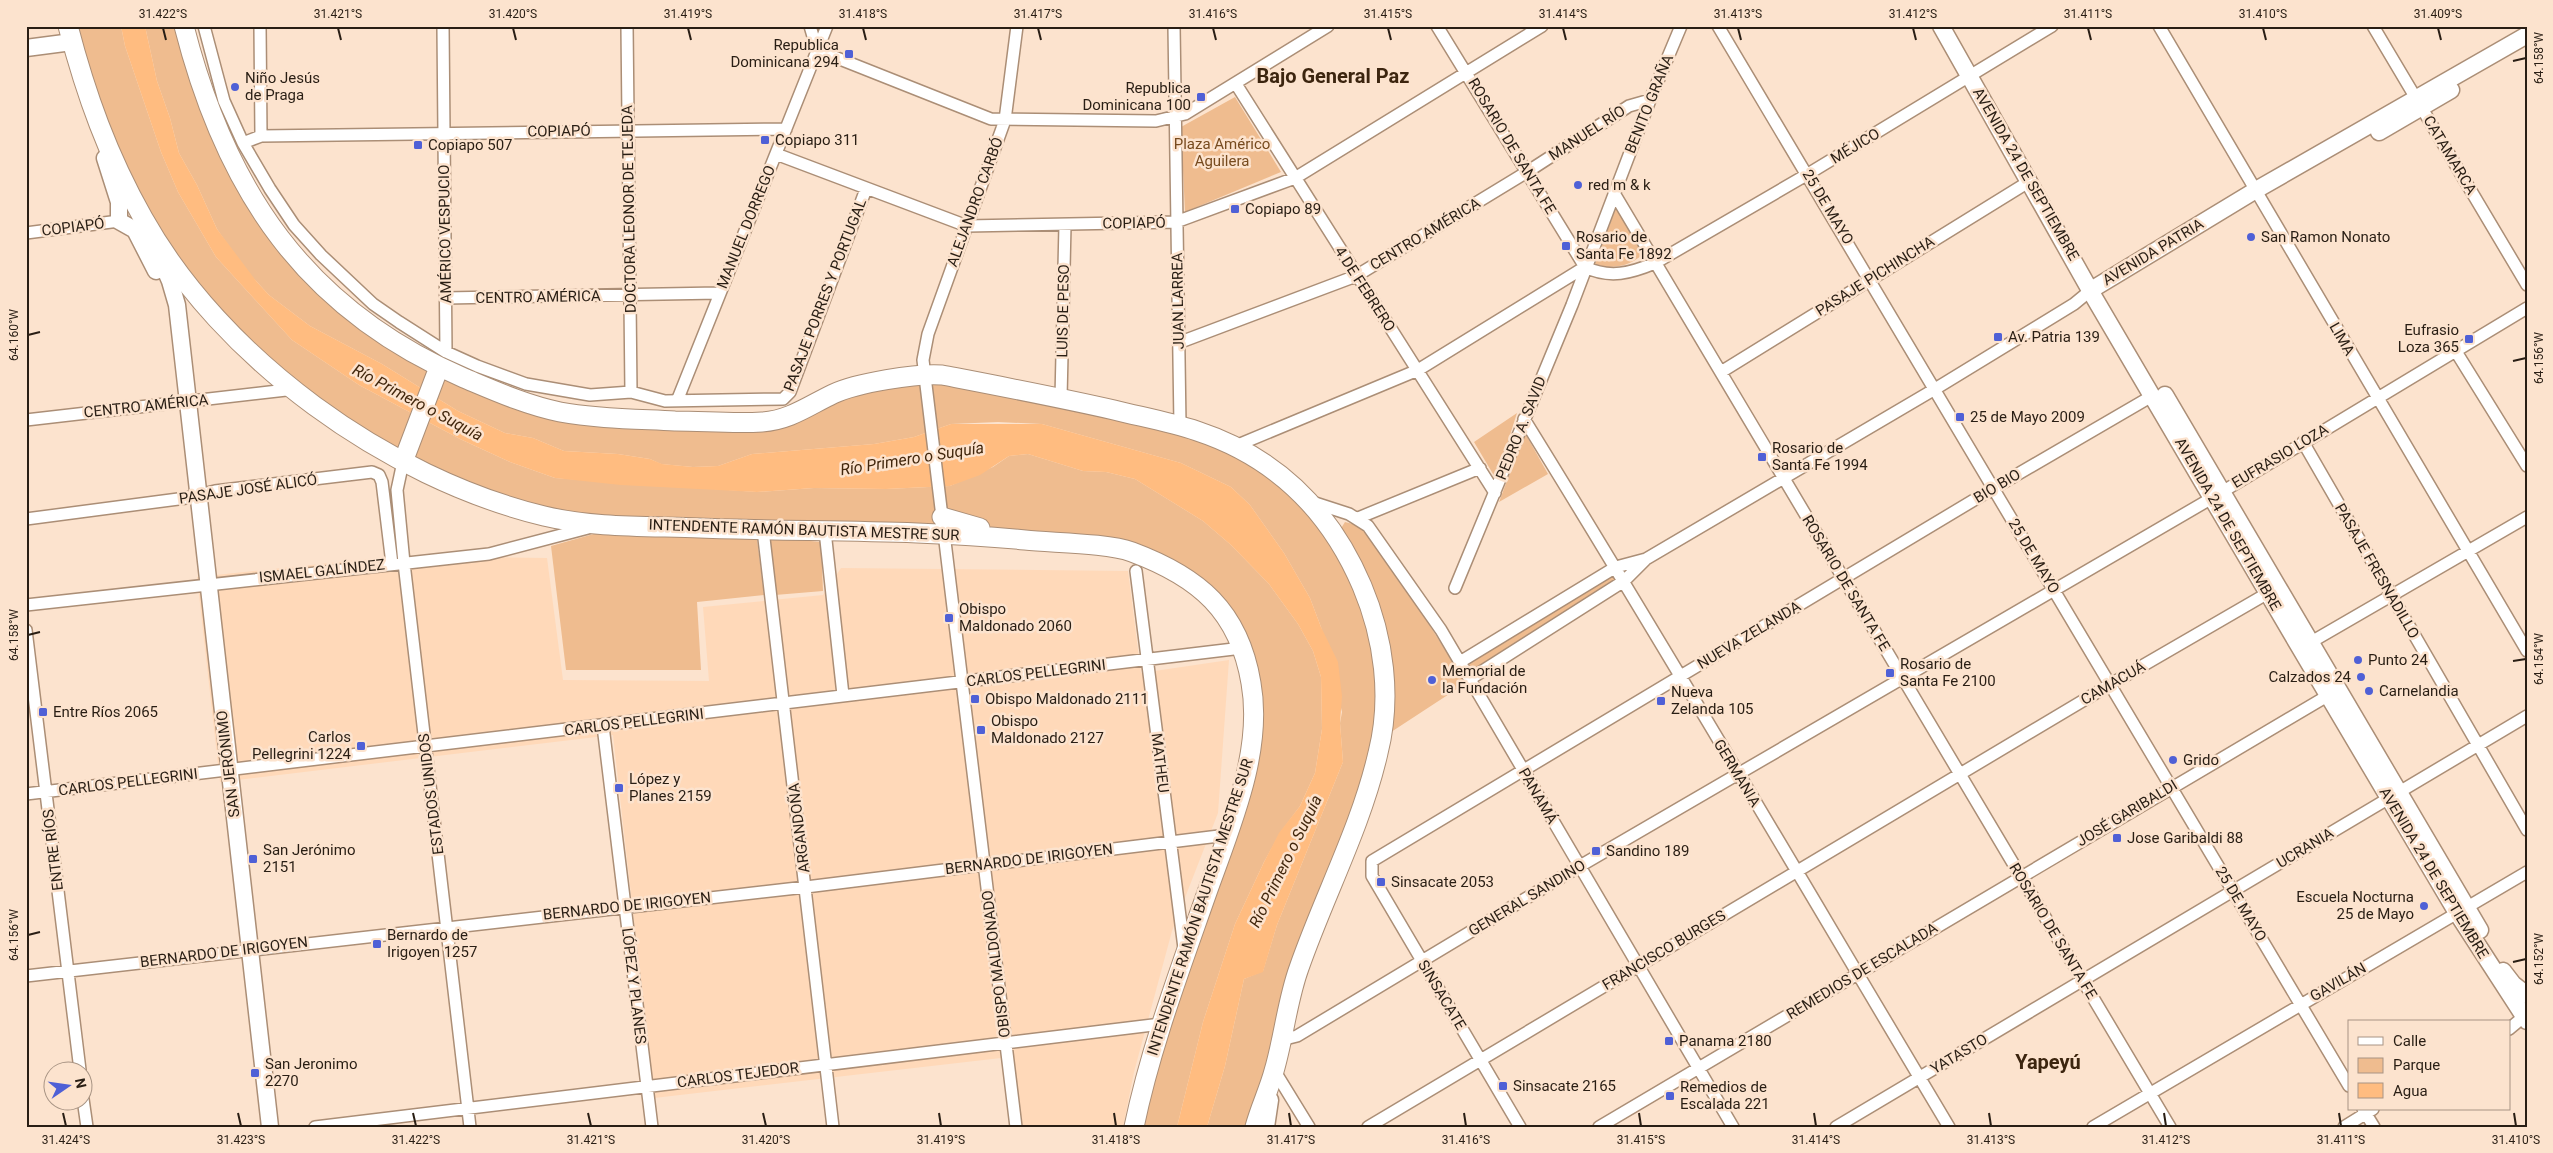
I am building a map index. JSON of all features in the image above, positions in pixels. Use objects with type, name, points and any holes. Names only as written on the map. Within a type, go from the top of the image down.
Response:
[{"type":"main road","points":[[184,26],[203,90],[222,140],[248,192],[276,232],[303,266],[334,299],[384,336],[439,368],[526,403],[562,412],[616,418],[748,423],[790,417],[840,392],[925,384],[942,375],[1061,398],[1180,426],[1209,435],[1272,468],[1310,501],[1328,523],[1344,549],[1370,605],[1384,668],[1385,714],[1371,780],[1299,966],[1274,1070],[1266,1127]]},
{"type":"main road","name":"AVENIDA 24 DE SEPTIEMBRE","points":[[1941,26],[2030,181],[2100,294],[2333,693],[2526,1017]]},
{"type":"main road","points":[[26,48],[70,34]]},
{"type":"main road","name":"INTENDENTE RAMÓN BAUTISTA MESTRE SUR","points":[[70,34],[97,124],[144,221],[201,301],[257,359],[353,434],[405,457],[450,484],[519,509],[563,520],[614,524],[825,531],[942,518],[1014,539],[1118,549],[1140,556],[1182,577],[1212,598],[1233,625],[1242,648],[1251,681],[1254,729],[1245,776],[1227,835],[1161,1024],[1134,1127]]},
{"type":"main road","name":"AVENIDA PATRIA","points":[[2419,103],[2527,35]]},
{"type":"main road","name":"AVENIDA PATRIA","points":[[2100,294],[2258,194],[2419,103],[2527,46]]},
{"type":"main road","points":[[97,124],[120,202],[119,222]]},
{"type":"main road","name":"SAN JERÓNIMO","points":[[144,221],[174,294],[270,1127]]},
{"type":"main road","name":"SAN JERÓNIMO","points":[[119,222],[135,230],[157,274],[168,308],[187,402]]},
{"type":"main road","name":"AVENIDA 24 DE SEPTIEMBRE","points":[[2100,294],[2152,396],[2218,494],[2268,593],[2305,645]]},
{"type":"main road","points":[[405,457],[439,368]]},
{"type":"main road","name":"AVENIDA 24 DE SEPTIEMBRE","points":[[2462,910],[2506,976],[2527,995]]},
{"type":"main road","points":[[1255,1127],[1274,1070]]},
{"type":"street","points":[[204,26],[224,101],[243,143],[294,225],[321,255],[439,368],[477,366],[526,384],[590,395],[631,392],[665,401],[677,401]]},
{"type":"street","points":[[260,26],[261,136]]},
{"type":"street","name":"AMÉRICO VESPUCIO","points":[[439,368],[446,298],[443,26]]},
{"type":"street","name":"DOCTORA LEONOR DE TEJEDA","points":[[627,26],[631,392]]},
{"type":"street","points":[[810,26],[817,50],[990,119],[1005,120],[1156,120],[1174,118],[1185,114],[1236,84],[1328,26]]},
{"type":"street","name":"MANUEL DORREGO","points":[[677,401],[828,26]]},
{"type":"street","name":"ALEJANDRO CARBÓ","points":[[942,518],[925,384],[924,348],[1005,120],[1017,26]]},
{"type":"street","name":"JUAN LARREA","points":[[1174,26],[1180,426]]},
{"type":"street","name":"ROSARIO DE SANTA FE","points":[[1437,26],[1585,266]]},
{"type":"street","name":"COPIAPÓ","points":[[776,154],[966,226],[1176,222],[1295,178],[1542,26]]},
{"type":"street","name":"25 DE MAYO","points":[[1718,26],[1871,279],[2348,1084]]},
{"type":"street","name":"MÉJICO","points":[[1585,266],[1598,273],[1610,275],[1638,270],[1655,263],[1808,174],[2052,26]]},
{"type":"street","name":"LIMA","points":[[2159,26],[2527,651]]},
{"type":"street","name":"CATAMARCA","points":[[2373,26],[2527,285]]},
{"type":"street","name":"BENITO GRAÑA","points":[[1585,266],[1650,100],[1682,27]]},
{"type":"street","name":"4 DE FEBRERO","points":[[1236,84],[1495,493]]},
{"type":"street","name":"MANUEL RÍO","points":[[1527,172],[1630,106],[1650,100]]},
{"type":"street","name":"COPIAPÓ","points":[[243,143],[261,136],[444,132],[786,129]]},
{"type":"street","name":"CENTRO AMÉRICA","points":[[1178,343],[1356,276],[1527,172]]},
{"type":"street","name":"PASAJE PICHINCHA","points":[[1721,372],[2030,181]]},
{"type":"street","name":"PASAJE PORRES Y PORTUGAL","points":[[677,401],[783,399],[790,392],[866,189]]},
{"type":"street","name":"ROSARIO DE SANTA FE","points":[[1614,193],[2170,1127]]},
{"type":"street","name":"COPIAPÓ","points":[[26,233],[119,222]]},
{"type":"street","name":"LUIS DE PESO","points":[[1061,398],[1065,225]]},
{"type":"street","points":[[1233,447],[1418,370],[1585,266]]},
{"type":"street","name":"PEDRO A. SAVID","points":[[1455,588],[1495,493],[1585,266]]},
{"type":"street","name":"CENTRO AMÉRICA","points":[[446,298],[719,293]]},
{"type":"street","name":"AVENIDA PATRIA","points":[[1646,558],[1935,389],[2074,304],[2100,294]]},
{"type":"street","name":"EUFRASIO LOZA","points":[[1902,677],[2218,494],[2527,308]]},
{"type":"street","points":[[2455,350],[2527,466]]},
{"type":"street","name":"CENTRO AMÉRICA","points":[[26,420],[295,389]]},
{"type":"street","name":"BIO BIO","points":[[1843,578],[2152,396]]},
{"type":"street","name":"GERMANIA","points":[[1524,419],[1616,567],[1679,677],[1950,1127]]},
{"type":"street","name":"PASAJE FRESNADILLO","points":[[2303,442],[2527,830]]},
{"type":"street","name":"ESTADOS UNIDOS","points":[[405,457],[397,490],[398,563],[425,745],[470,1127]]},
{"type":"street","points":[[1358,518],[1480,468]]},
{"type":"street","name":"PASAJE JOSÉ ALICÓ","points":[[26,519],[198,496],[215,491],[376,473],[382,482],[398,563]]},
{"type":"street","name":"PANAMÁ","points":[[1310,501],[1358,518],[1376,536],[1441,630],[1733,1127]]},
{"type":"street","points":[[2305,645],[2527,517]]},
{"type":"street","name":"OBISPO MALDONADO","points":[[942,518],[1016,1127]]},
{"type":"street","name":"ISMAEL GALÍNDEZ","points":[[26,605],[498,552],[585,528],[614,524]]},
{"type":"street","name":"ARGANDOÑA","points":[[763,530],[833,1127]]},
{"type":"street","points":[[825,531],[843,695]]},
{"type":"street","points":[[1460,662],[1616,567],[1646,558]]},
{"type":"street","points":[[1470,679],[1624,581],[1646,558]]},
{"type":"street","name":"MATHEU","points":[[1136,571],[1185,954]]},
{"type":"street","name":"NUEVA ZELANDA","points":[[1372,862],[1843,578]]},
{"type":"street","name":"CAMACUÁ","points":[[1960,774],[2268,593]]},
{"type":"street","name":"ENTRE RÍOS","points":[[26,630],[30,694],[46,792],[79,1060]]},
{"type":"street","name":"CARLOS PELLEGRINI","points":[[26,794],[1242,648]]},
{"type":"street","name":"GENERAL SANDINO","points":[[1281,1040],[1297,1036],[1580,866],[1902,677]]},
{"type":"street","name":"JOSÉ GARIBALDI","points":[[2021,876],[2333,693]]},
{"type":"street","name":"UCRANIA","points":[[2082,980],[2527,716]]},
{"type":"street","name":"LÓPEZ Y PLANES","points":[[603,726],[652,1127]]},
{"type":"street","name":"FRANCISCO BURGES","points":[[1368,1127],[1960,774]]},
{"type":"street","name":"BERNARDO DE IRIGOYEN","points":[[26,976],[624,906],[806,887],[984,863],[1227,835]]},
{"type":"street","name":"SINSACATE","points":[[1372,862],[1372,876],[1520,1127]]},
{"type":"street","name":"GAVILÁN","points":[[2094,1127],[2527,872]]},
{"type":"street","name":"REMEDIOS DE ESCALADA","points":[[1599,1127],[2021,876]]},
{"type":"street","name":"YATASTO","points":[[1836,1127],[2082,980]]},
{"type":"street","points":[[2510,1028],[2526,1017]]},
{"type":"street","name":"CARLOS TEJEDOR","points":[[315,1127],[1161,1024]]},
{"type":"street","points":[[1274,1070],[1309,1127]]},
{"type":"street","points":[[85,1110],[87,1127]]},
{"type":"street","points":[[2344,1127],[2367,1111],[2374,1127]]},
{"type":"shaded area","points":[[396,556],[547,558],[563,680],[709,681],[703,607],[823,595],[841,568],[1128,571],[1141,673],[1229,660],[1218,813],[1172,931],[1134,1072],[1123,1127],[1010,1127],[1001,1058],[654,1098],[613,735],[220,782],[197,577]]},
{"type":"green space","points":[[68,26],[121,26],[125,46],[161,152],[178,192],[216,257],[292,340],[359,385],[460,439],[510,462],[555,478],[757,492],[814,488],[886,489],[950,486],[993,467],[1009,456],[1028,454],[1083,471],[1106,472],[1135,479],[1203,521],[1231,545],[1269,584],[1298,624],[1313,651],[1321,677],[1322,729],[1315,773],[1300,806],[1280,833],[1264,862],[1235,924],[1203,1022],[1177,1127],[1134,1127],[1254,729],[1225,612],[1132,552],[614,524],[450,484],[257,359],[144,221]]},
{"type":"green space","points":[[145,26],[184,26],[222,140],[334,299],[500,393],[616,418],[804,411],[924,375],[1180,425],[1272,468],[1357,575],[1385,714],[1255,1127],[1207,1127],[1225,1066],[1244,979],[1263,971],[1277,925],[1343,762],[1340,723],[1342,712],[1321,627],[1310,598],[1284,553],[1250,505],[1231,487],[1181,463],[1042,424],[998,422],[951,424],[914,437],[874,444],[752,454],[718,466],[693,467],[661,464],[650,459],[618,454],[564,451],[533,438],[505,433],[458,411],[382,364],[310,326],[269,295],[244,268],[217,229],[197,185],[179,153],[170,118],[157,81]]},
{"type":"green space","name":"Plaza Américo Aguilera","points":[[1235,97],[1281,172],[1185,212],[1181,127]]},
{"type":"green space","points":[[1616,208],[1644,253],[1633,262],[1620,266],[1594,266]]},
{"type":"green space","points":[[1517,413],[1496,479],[1474,442]]},
{"type":"green space","points":[[1525,433],[1548,474],[1499,502]]},
{"type":"green space","points":[[1345,522],[1357,525],[1368,534],[1389,561],[1466,683],[1385,736],[1389,693],[1340,530]]},
{"type":"green space","points":[[615,528],[757,539],[764,595],[697,602],[701,670],[566,670],[551,546]]},
{"type":"green space","points":[[769,537],[821,542],[823,591],[775,595]]},
{"type":"green space","points":[[1615,570],[1619,577],[1473,672],[1468,664]]},
{"type":"water","name":"Río Primero o Suquía","points":[[121,26],[145,26],[157,81],[170,118],[179,153],[197,185],[217,229],[269,295],[310,326],[382,364],[458,411],[505,433],[533,438],[564,451],[618,454],[650,459],[662,464],[693,467],[718,466],[752,454],[874,444],[914,437],[951,424],[1042,424],[1181,463],[1231,487],[1250,505],[1284,553],[1310,598],[1321,627],[1338,662],[1342,696],[1340,723],[1343,762],[1277,925],[1263,972],[1244,979],[1225,1066],[1207,1127],[1177,1127],[1203,1022],[1235,924],[1279,833],[1300,806],[1315,773],[1322,729],[1321,677],[1313,651],[1298,624],[1269,584],[1231,545],[1203,521],[1135,479],[1106,472],[1083,471],[1028,454],[1009,456],[980,475],[950,486],[886,489],[814,488],[757,492],[621,485],[555,478],[510,462],[460,439],[359,385],[292,340],[216,257],[178,192],[161,152],[125,46]]},
{"type":"place","name":"Republica Dominicana 294","points":[[849,54]]},
{"type":"place","name":"Niño Jesús de Praga","points":[[235,87]]},
{"type":"place","name":"Republica Dominicana 100","points":[[1201,97]]},
{"type":"place","name":"Copiapo 311","points":[[765,140]]},
{"type":"place","name":"Copiapo 507","points":[[418,145]]},
{"type":"place","name":"red m & k","points":[[1578,185]]},
{"type":"place","name":"Copiapo 89","points":[[1235,209]]},
{"type":"place","name":"San Ramon Nonato","points":[[2251,237]]},
{"type":"place","name":"Rosario de Santa Fe 1892","points":[[1566,246]]},
{"type":"place","name":"Av. Patria 139","points":[[1998,337]]},
{"type":"place","name":"Eufrasio Loza 365","points":[[2469,339]]},
{"type":"place","name":"25 de Mayo 2009","points":[[1960,417]]},
{"type":"place","name":"Rosario de Santa Fe 1994","points":[[1762,457]]},
{"type":"place","name":"Obispo Maldonado 2060","points":[[949,618]]},
{"type":"place","name":"Punto 24","points":[[2358,660]]},
{"type":"place","name":"Rosario de Santa Fe 2100","points":[[1890,673]]},
{"type":"place","name":"Calzados 24","points":[[2361,677]]},
{"type":"place","name":"Memorial de la Fundación","points":[[1432,680]]},
{"type":"place","name":"Carnelandia","points":[[2369,691]]},
{"type":"place","name":"Obispo Maldonado 2111","points":[[975,699]]},
{"type":"place","name":"Nueva Zelanda 105","points":[[1661,701]]},
{"type":"place","name":"Entre Ríos 2065","points":[[43,712]]},
{"type":"place","name":"Obispo Maldonado 2127","points":[[981,730]]},
{"type":"place","name":"Carlos Pellegrini 1224","points":[[361,746]]},
{"type":"place","name":"Grido","points":[[2173,760]]},
{"type":"place","name":"López y Planes 2159","points":[[619,788]]},
{"type":"place","name":"Jose Garibaldi 88","points":[[2117,838]]},
{"type":"place","name":"Sandino 189","points":[[1596,851]]},
{"type":"place","name":"San Jerónimo 2151","points":[[253,859]]},
{"type":"place","name":"Sinsacate 2053","points":[[1381,882]]},
{"type":"place","name":"Escuela Nocturna 25 de Mayo","points":[[2424,906]]},
{"type":"place","name":"Bernardo de Irigoyen 1257","points":[[377,944]]},
{"type":"place","name":"Panama 2180","points":[[1669,1041]]},
{"type":"place","name":"San Jeronimo 2270","points":[[255,1073]]},
{"type":"place","name":"Sinsacate 2165","points":[[1503,1086]]},
{"type":"place","name":"Remedios de Escalada 221","points":[[1670,1096]]},
{"type":"district","name":"Bajo General Paz","points":[[1333,76]]},
{"type":"district","name":"Yapeyú","points":[[2048,1062]]}]
